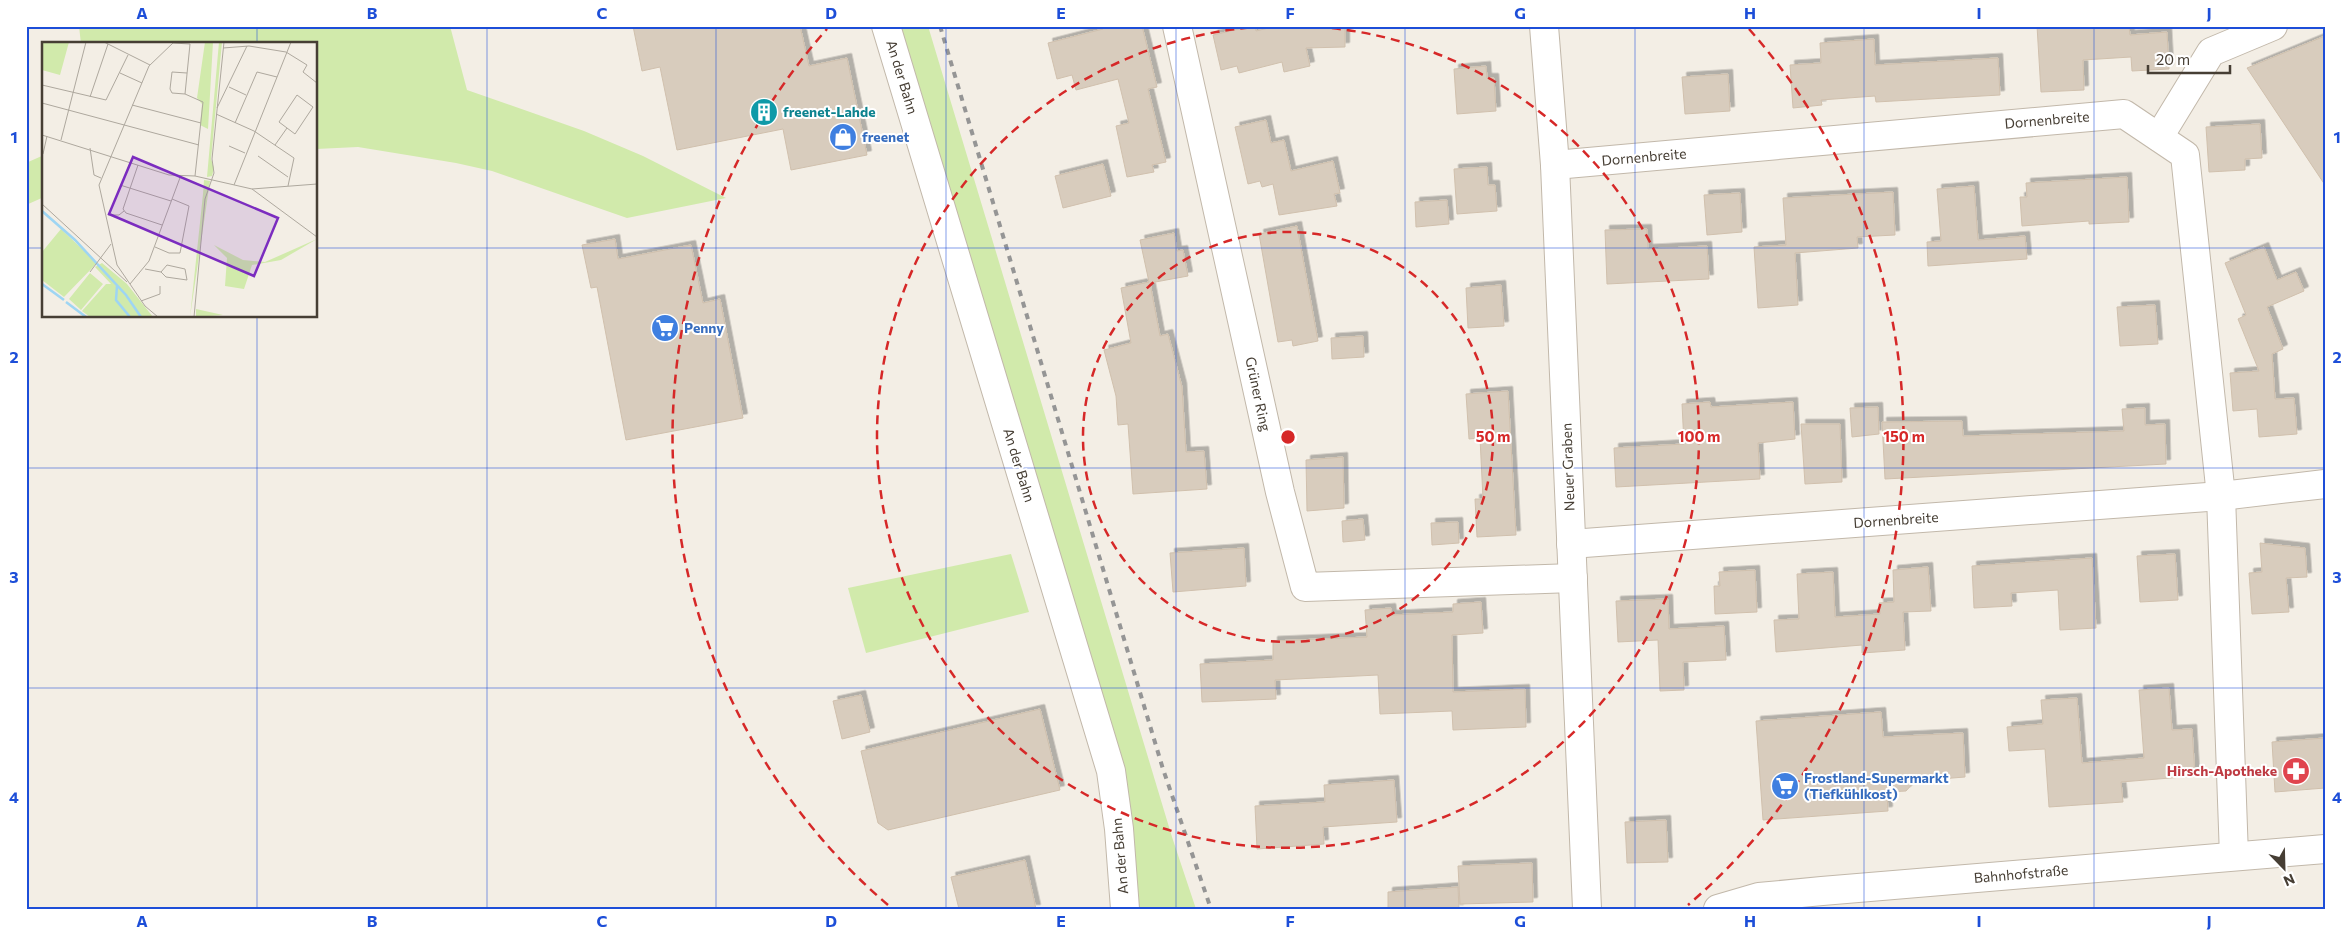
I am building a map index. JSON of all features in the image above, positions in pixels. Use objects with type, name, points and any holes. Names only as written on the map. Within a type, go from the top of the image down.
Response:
[{"type":"street","name":"An der Bahn","points":[[886,26],[1111,771],[1119,829],[1125,909]]},
{"type":"street","name":"Grüner Ring","points":[[1177,26],[1280,492],[1305,587],[1573,578]]},
{"type":"street","name":"Neuer Graben","points":[[1544,26],[1555,165],[1587,909]]},
{"type":"street","points":[[2159,137],[2211,52],[2273,26]]},
{"type":"street","name":"Dornenbreite","points":[[1555,165],[2124,114],[2185,155],[2221,496],[2234,856]]},
{"type":"street","name":"Dornenbreite","points":[[1571,544],[2221,496],[2325,484]]},
{"type":"street","name":"Bahnhofstraße","points":[[1718,909],[1768,896],[2325,849]]},
{"type":"green space","points":[[79,26],[450,26],[467,90],[584,131],[643,156],[726,198],[627,218],[492,171],[456,163],[358,147],[318,149],[318,42],[81,42]]},
{"type":"green space","points":[[900,26],[928,26],[1172,837],[1196,909],[1139,909],[1125,789],[1035,472]]},
{"type":"green space","points":[[42,156],[42,198],[26,205],[26,163]]},
{"type":"green space","points":[[1011,554],[1029,612],[866,653],[848,588]]},
{"type":"building","name":"freenet-Lahde","points":[[633,26],[800,26],[809,66],[847,58],[867,155],[791,170],[783,129],[677,150],[660,67],[642,71]]},
{"type":"building","points":[[1102,26],[1142,26],[1157,87],[1148,89],[1166,162],[1152,165],[1154,172],[1127,177],[1116,126],[1129,123],[1118,79],[1076,90],[1072,75],[1057,79],[1048,43],[1103,29]]},
{"type":"building","points":[[1255,26],[1256,31],[1277,26],[1345,26],[1345,47],[1306,48],[1310,66],[1284,72],[1282,62],[1239,73],[1237,66],[1221,70],[1213,35]]},
{"type":"building","points":[[2037,26],[2129,26],[2130,35],[2167,32],[2169,69],[2132,71],[2131,57],[2083,60],[2084,90],[2041,92]]},
{"type":"building","points":[[2325,36],[2325,185],[2247,68]]},
{"type":"building","points":[[1874,39],[1875,65],[1998,58],[2000,95],[1876,102],[1875,96],[1821,100],[1822,105],[1793,108],[1790,65],[1821,63],[1820,43]]},
{"type":"building","points":[[1486,66],[1487,78],[1494,78],[1496,111],[1457,114],[1454,69]]},
{"type":"building","points":[[1728,74],[1730,111],[1685,114],[1682,77]]},
{"type":"building","points":[[1266,120],[1271,143],[1284,140],[1291,171],[1333,161],[1340,193],[1334,194],[1337,206],[1279,215],[1273,184],[1262,187],[1260,181],[1248,184],[1235,127]]},
{"type":"building","points":[[2260,124],[2262,158],[2245,159],[2245,170],[2209,172],[2206,127]]},
{"type":"building","points":[[1103,164],[1111,196],[1063,208],[1055,176]]},
{"type":"building","points":[[1487,167],[1488,185],[1495,185],[1497,211],[1457,214],[1454,169]]},
{"type":"building","points":[[2127,177],[2129,222],[2089,224],[2089,221],[2022,226],[2020,197],[2027,197],[2026,183]]},
{"type":"building","points":[[1974,186],[1978,240],[2025,236],[2027,259],[1928,266],[1927,242],[1941,241],[1937,189]]},
{"type":"building","points":[[1893,192],[1895,235],[1857,237],[1858,248],[1795,253],[1798,305],[1758,308],[1754,247],[1786,245],[1783,198]]},
{"type":"building","points":[[1740,193],[1742,232],[1707,235],[1704,195]]},
{"type":"building","points":[[1447,200],[1449,224],[1416,227],[1415,202]]},
{"type":"building","points":[[1297,226],[1318,341],[1293,346],[1292,340],[1278,342],[1259,234]]},
{"type":"building","points":[[1647,229],[1648,249],[1707,246],[1709,279],[1607,284],[1605,230]]},
{"type":"building","points":[[1174,233],[1177,251],[1183,250],[1188,276],[1150,283],[1160,336],[1168,334],[1182,387],[1186,452],[1204,451],[1207,489],[1133,494],[1128,424],[1118,425],[1116,396],[1104,350],[1131,343],[1121,288],[1149,282],[1140,240]]},
{"type":"building","name":"Penny","points":[[615,239],[618,259],[691,245],[703,303],[720,299],[743,418],[626,440],[597,287],[591,288],[582,245]]},
{"type":"building","points":[[2264,247],[2277,280],[2296,272],[2304,291],[2267,307],[2283,349],[2272,354],[2275,399],[2294,398],[2297,434],[2259,437],[2257,409],[2233,411],[2230,373],[2259,371],[2238,319],[2246,315],[2225,263]]},
{"type":"building","points":[[1501,285],[1504,326],[1468,328],[1466,288]]},
{"type":"building","points":[[2155,305],[2158,344],[2120,346],[2117,307]]},
{"type":"building","points":[[1363,336],[1364,357],[1332,359],[1331,338]]},
{"type":"building","points":[[1508,391],[1516,535],[1477,537],[1475,499],[1483,499],[1480,438],[1469,439],[1466,394]]},
{"type":"building","points":[[1710,402],[1711,407],[1793,402],[1795,439],[1758,443],[1760,479],[1616,487],[1614,448],[1684,444],[1682,404]]},
{"type":"building","points":[[1878,407],[1879,434],[1852,437],[1850,408]]},
{"type":"building","points":[[2145,408],[2145,425],[2165,424],[2166,464],[1885,479],[1882,422],[1962,421],[1963,436],[2124,431],[2122,409]]},
{"type":"building","points":[[1801,424],[1840,424],[1842,482],[1805,484]]},
{"type":"building","points":[[1343,457],[1344,508],[1307,511],[1306,460]]},
{"type":"building","points":[[1363,519],[1365,540],[1343,542],[1342,521]]},
{"type":"building","points":[[1458,522],[1459,543],[1432,545],[1431,523]]},
{"type":"building","points":[[2260,543],[2305,548],[2307,577],[2286,578],[2289,612],[2252,614],[2249,573],[2262,572]]},
{"type":"building","points":[[1244,548],[1246,586],[1173,592],[1170,553]]},
{"type":"building","points":[[2175,554],[2178,600],[2140,602],[2137,556]]},
{"type":"building","points":[[2092,558],[2096,628],[2060,630],[2058,590],[2011,593],[2012,606],[1974,608],[1972,566]]},
{"type":"building","points":[[1928,567],[1931,611],[1903,612],[1905,650],[1862,653],[1862,645],[1776,652],[1774,620],[1799,619],[1797,574],[1833,572],[1835,617],[1880,614],[1879,603],[1894,602],[1893,570]]},
{"type":"building","points":[[1755,570],[1757,612],[1715,614],[1714,586],[1720,586],[1719,572]]},
{"type":"building","points":[[1668,599],[1669,629],[1724,626],[1726,660],[1683,662],[1684,690],[1660,691],[1658,640],[1618,642],[1616,601]]},
{"type":"building","points":[[1481,602],[1483,633],[1452,635],[1453,692],[1525,689],[1526,727],[1453,730],[1452,711],[1380,714],[1378,675],[1275,680],[1276,699],[1202,702],[1200,664],[1273,660],[1273,641],[1367,637],[1365,610],[1391,608],[1392,615],[1453,612],[1453,604]]},
{"type":"building","points":[[2169,688],[2172,730],[2192,729],[2195,776],[2121,782],[2123,802],[2049,807],[2045,749],[2009,751],[2007,727],[2043,724],[2041,700],[2077,698],[2082,763],[2144,758],[2139,690]]},
{"type":"building","points":[[861,695],[870,732],[842,739],[833,701]]},
{"type":"building","points":[[1040,709],[1060,790],[888,830],[878,823],[861,751]]},
{"type":"building","points":[[1881,712],[1883,737],[1963,733],[1965,777],[1915,781],[1906,791],[1887,792],[1888,811],[1763,820],[1756,721]]},
{"type":"building","points":[[2325,738],[2325,788],[2275,792],[2272,742]]},
{"type":"building","points":[[1394,780],[1397,822],[1323,827],[1324,844],[1257,849],[1255,806],[1325,802],[1324,785]]},
{"type":"building","points":[[1666,820],[1668,862],[1627,863],[1625,822]]},
{"type":"building","points":[[1025,860],[1036,909],[959,909],[951,877]]},
{"type":"building","points":[[1532,863],[1533,902],[1460,904],[1458,866]]},
{"type":"building","points":[[1458,887],[1459,909],[1388,909],[1388,892]]},
{"type":"railway","points":[[940,26],[1163,769],[1211,909]]},
{"type":"place","name":"freenet-Lahde","points":[[764,112]]},
{"type":"place","name":"freenet","points":[[843,137]]},
{"type":"place","name":"Penny","points":[[665,328]]},
{"type":"place","name":"Hirsch-Apotheke","points":[[2296,771]]},
{"type":"place","name":"Frostland-Supermarkt (Tiefkühlkost)","points":[[1785,786]]}]
